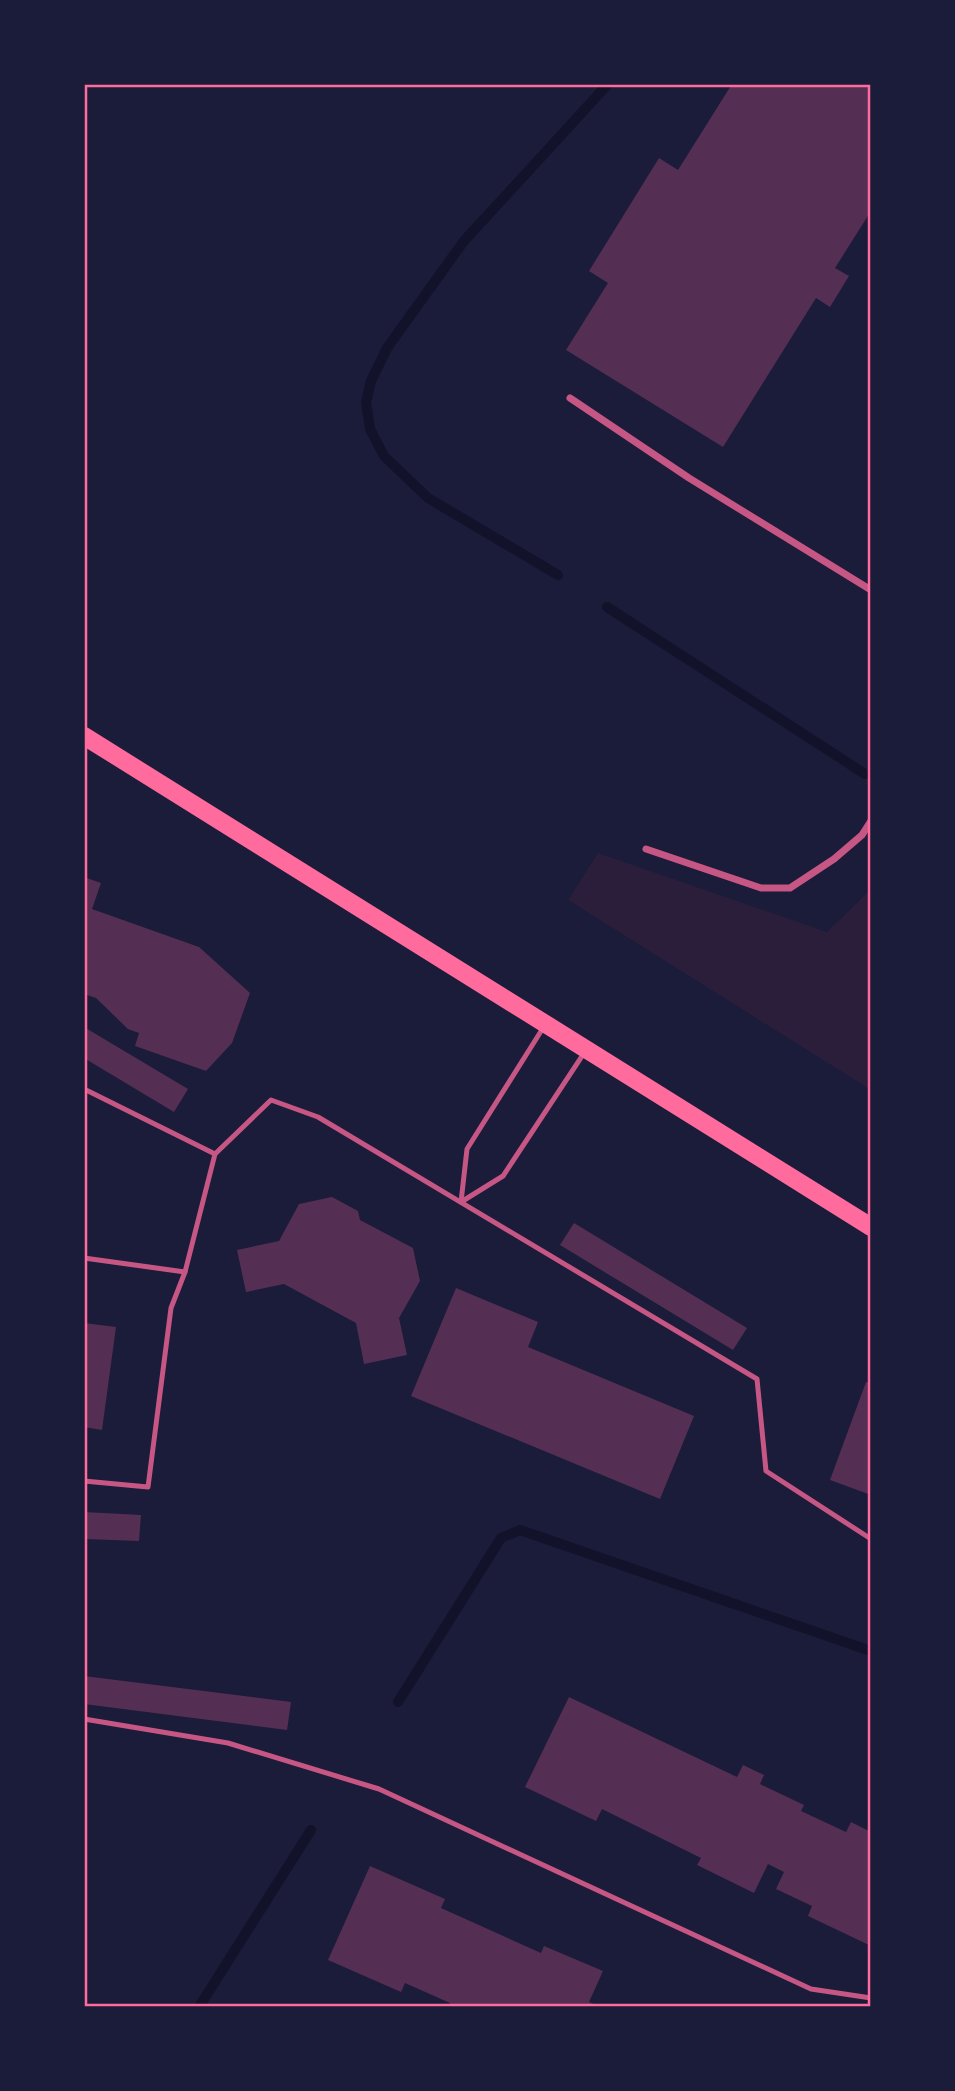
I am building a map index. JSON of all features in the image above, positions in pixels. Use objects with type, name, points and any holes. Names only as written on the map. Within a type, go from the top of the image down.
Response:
[{"type":"main road","points":[[84,736],[871,1227]]},
{"type":"street","points":[[570,398],[689,478],[871,590]]},
{"type":"street","points":[[646,849],[761,888],[790,888],[834,859],[862,835],[871,821]]},
{"type":"lane","points":[[461,1202],[467,1149],[546,1023]]},
{"type":"lane","points":[[461,1202],[503,1176],[586,1050]]},
{"type":"lane","points":[[84,1090],[215,1154]]},
{"type":"lane","points":[[84,1481],[148,1487],[171,1308],[185,1272],[215,1154],[271,1100],[318,1117],[757,1379],[766,1471],[871,1539]]},
{"type":"lane","points":[[84,1258],[185,1272]]},
{"type":"lane","points":[[84,1720],[228,1743],[379,1789],[811,1989],[871,1998]]},
{"type":"shaded area","points":[[598,853],[827,932],[871,889],[871,1090],[568,900]]},
{"type":"building","points":[[732,84],[871,84],[871,211],[835,268],[849,276],[830,307],[816,298],[723,447],[566,350],[608,283],[589,271],[659,158],[678,170]]},
{"type":"building","points":[[84,877],[101,883],[92,909],[199,947],[250,993],[232,1043],[206,1071],[135,1046],[139,1033],[128,1029],[96,998],[84,994]]},
{"type":"building","points":[[84,1027],[188,1089],[174,1112],[84,1058]]},
{"type":"building","points":[[332,1197],[358,1211],[360,1220],[413,1248],[420,1281],[399,1318],[407,1355],[364,1364],[356,1323],[284,1284],[246,1292],[237,1250],[279,1241],[299,1204]]},
{"type":"building","points":[[574,1223],[747,1328],[733,1350],[560,1245]]},
{"type":"building","points":[[456,1288],[538,1322],[528,1347],[694,1416],[660,1499],[411,1396]]},
{"type":"building","points":[[84,1323],[116,1327],[102,1430],[84,1427]]},
{"type":"building","points":[[866,1382],[871,1383],[871,1495],[830,1480]]},
{"type":"building","points":[[84,1512],[141,1515],[139,1541],[84,1539]]},
{"type":"building","points":[[84,1676],[291,1702],[287,1730],[84,1704]]},
{"type":"building","points":[[569,1697],[737,1777],[743,1765],[764,1775],[760,1784],[804,1805],[801,1811],[846,1832],[851,1822],[871,1832],[871,1946],[808,1916],[812,1906],[776,1889],[784,1872],[768,1864],[754,1893],[697,1865],[701,1858],[602,1809],[596,1821],[525,1787]]},
{"type":"building","points":[[370,1866],[445,1899],[441,1908],[541,1953],[544,1946],[603,1971],[589,2002],[600,2007],[452,2007],[449,2006],[450,2003],[405,1983],[401,1992],[328,1960]]},
{"type":"waterway","points":[[558,575],[428,498],[384,456],[370,429],[366,402],[371,381],[387,348],[464,241],[608,84]]},
{"type":"waterway","points":[[607,607],[865,774]]},
{"type":"waterway","points":[[398,1702],[501,1538],[520,1530],[871,1651]]},
{"type":"waterway","points":[[199,2007],[311,1830]]}]
